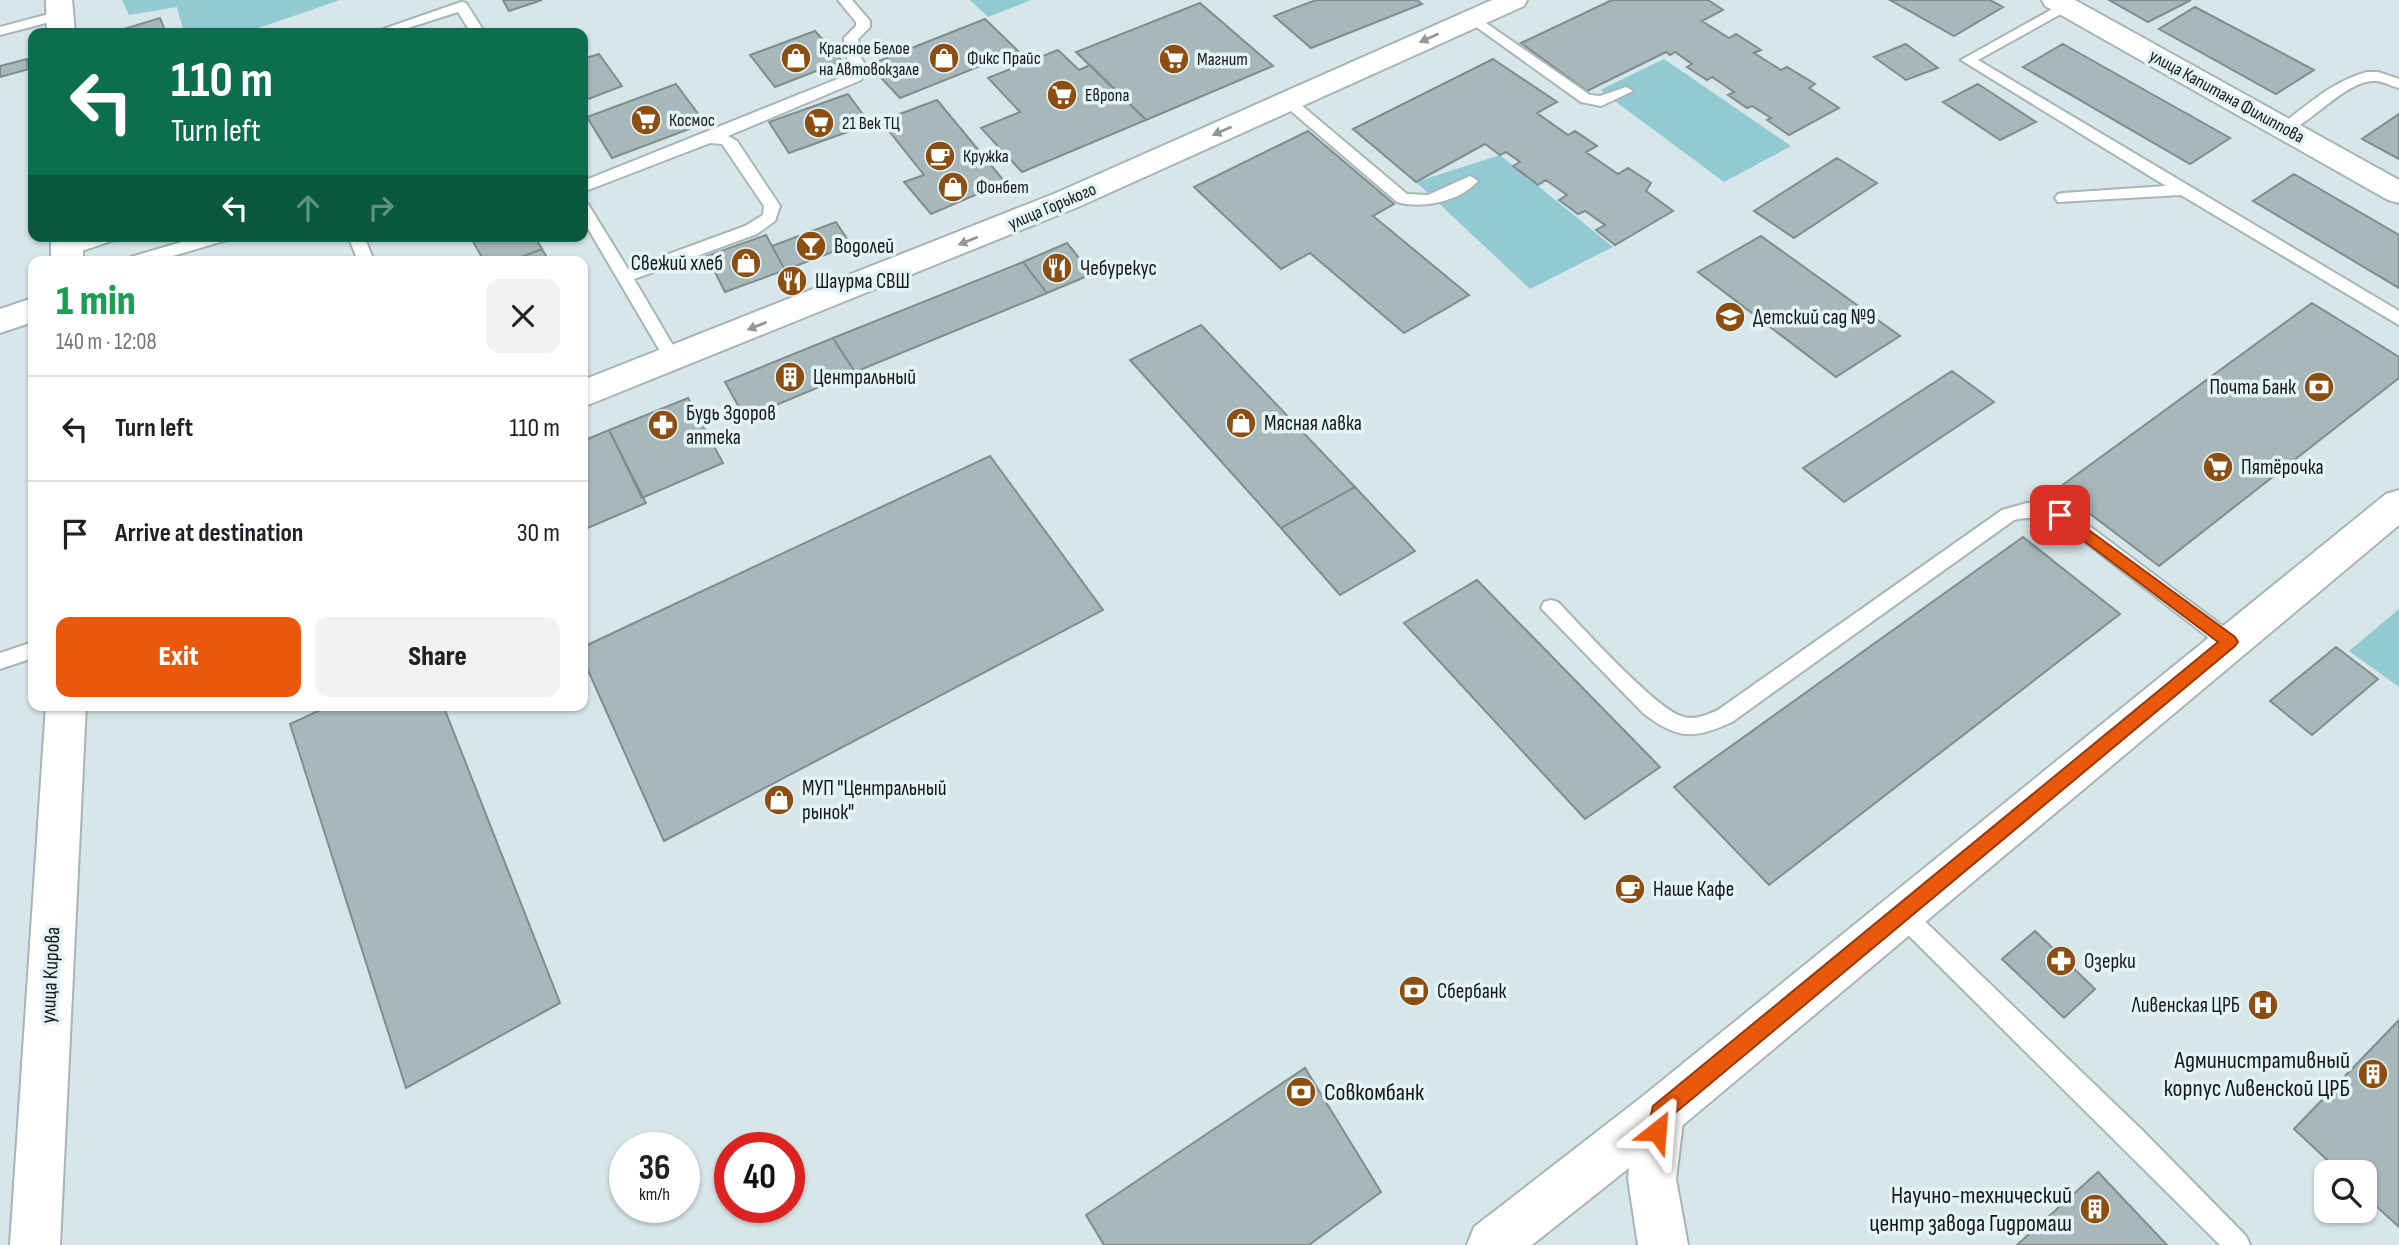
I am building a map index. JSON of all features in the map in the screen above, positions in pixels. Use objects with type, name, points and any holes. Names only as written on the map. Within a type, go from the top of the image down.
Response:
[{"type":"street","name":"улица Горького","points":[[588,392],[980,236],[1289,102],[1514,0]]},
{"type":"street","name":"улица Капитана Филиппова","points":[[2060,3],[2399,193]]},
{"type":"street","points":[[0,321],[28,312]]},
{"type":"street","points":[[1492,1245],[1660,1113],[2399,504]]},
{"type":"street","name":"улица Кирова","points":[[35,1245],[66,711]]},
{"type":"street","points":[[1660,1113],[1652,1179],[1663,1245]]},
{"type":"lane","points":[[588,185],[856,77],[860,68],[853,56],[850,38],[863,27],[863,21],[845,0]]},
{"type":"lane","points":[[2060,3],[1968,60],[2399,319]]},
{"type":"lane","points":[[394,28],[461,6],[475,28]]},
{"type":"lane","points":[[0,31],[60,16]]},
{"type":"lane","points":[[1473,18],[1586,99],[1601,101],[1626,91]]},
{"type":"lane","points":[[2286,129],[2350,83],[2362,78],[2376,76],[2399,84]]},
{"type":"lane","points":[[1289,102],[1402,198],[1426,201],[1470,181]]},
{"type":"lane","points":[[624,276],[751,230],[771,217],[772,206],[732,144],[726,140],[709,138]]},
{"type":"lane","points":[[2063,198],[2182,190]]},
{"type":"lane","points":[[588,216],[673,359]]},
{"type":"lane","points":[[67,249],[89,242]]},
{"type":"lane","points":[[154,256],[201,242]]},
{"type":"lane","points":[[1551,608],[1650,707],[1667,720],[1687,728],[1705,727],[1737,708],[2008,515],[2026,509],[2043,509],[2060,515],[2078,527],[2230,642]]},
{"type":"lane","points":[[0,661],[28,652]]},
{"type":"lane","points":[[1901,914],[2134,1140],[2237,1245]]},
{"type":"shaded area","points":[[122,0],[340,0],[259,28],[183,28],[177,7],[129,15]]},
{"type":"shaded area","points":[[970,0],[1031,0],[988,17]]},
{"type":"shaded area","points":[[1664,59],[1791,146],[1724,182],[1600,90]]},
{"type":"shaded area","points":[[1500,155],[1613,247],[1530,289],[1416,182]]},
{"type":"shaded area","points":[[2399,609],[2399,687],[2349,651]]},
{"type":"building","points":[[503,0],[542,0],[509,11]]},
{"type":"building","points":[[1316,0],[1417,0],[1422,4],[1311,48],[1274,16]]},
{"type":"building","points":[[1612,0],[1708,0],[1723,10],[1702,21],[1729,38],[1736,34],[1761,50],[1754,53],[1781,70],[1787,67],[1815,84],[1809,88],[1839,108],[1789,135],[1767,120],[1771,118],[1752,106],[1747,108],[1728,95],[1734,92],[1712,77],[1707,80],[1687,67],[1692,64],[1675,52],[1670,55],[1666,52],[1587,91],[1521,43]]},
{"type":"building","points":[[1890,0],[1990,0],[2003,7],[1954,36]]},
{"type":"building","points":[[2109,0],[2191,0],[2148,22]]},
{"type":"building","points":[[1200,3],[1273,66],[1146,120],[1076,52]]},
{"type":"building","points":[[2195,7],[2314,70],[2276,94],[2159,29]]},
{"type":"building","points":[[160,18],[164,28],[128,28]]},
{"type":"building","name":"Фикс Прайс","points":[[985,19],[1018,51],[900,98],[869,65]]},
{"type":"building","name":"Красное Белое на Автовокзале","points":[[815,31],[842,61],[775,87],[750,55]]},
{"type":"building","points":[[1906,44],[1938,68],[1906,80],[1874,57]]},
{"type":"building","points":[[2063,44],[2230,138],[2190,164],[2023,67]]},
{"type":"building","name":"Европа","points":[[1058,50],[1079,70],[1090,65],[1146,120],[1022,172],[981,128],[1020,112],[988,78]]},
{"type":"building","points":[[599,54],[622,86],[588,99],[588,57]]},
{"type":"building","points":[[27,59],[28,69],[0,77],[0,66]]},
{"type":"building","points":[[1493,59],[1557,102],[1537,113],[1568,135],[1575,131],[1597,146],[1586,152],[1618,174],[1628,168],[1651,183],[1646,191],[1673,211],[1615,245],[1596,230],[1605,225],[1585,211],[1578,214],[1559,200],[1567,195],[1546,180],[1538,185],[1513,166],[1520,162],[1506,152],[1500,155],[1485,144],[1416,182],[1353,129]]},
{"type":"building","name":"Космос","points":[[676,84],[705,123],[612,158],[588,117]]},
{"type":"building","points":[[1978,84],[2036,122],[2000,140],[1943,102]]},
{"type":"building","name":"21 Век ТЦ","points":[[848,94],[870,124],[789,153],[769,122]]},
{"type":"building","points":[[937,100],[1005,182],[931,214],[904,182],[924,175],[881,121]]},
{"type":"building","points":[[2399,114],[2399,159],[2362,139]]},
{"type":"building","points":[[1308,131],[1394,204],[1373,216],[1469,295],[1404,333],[1310,253],[1281,269],[1194,187]]},
{"type":"building","points":[[1837,158],[1877,183],[1794,238],[1754,211]]},
{"type":"building","points":[[2294,174],[2399,235],[2399,288],[2253,201]]},
{"type":"building","name":"Водолей","points":[[836,222],[851,245],[785,270],[772,246]]},
{"type":"building","name":"Свежий хлеб","points":[[766,235],[785,270],[725,292],[707,256]]},
{"type":"building","points":[[1761,236],[1900,336],[1836,377],[1698,272]]},
{"type":"building","points":[[473,242],[538,242],[542,249],[524,256],[481,256]]},
{"type":"building","points":[[1067,243],[1092,274],[1047,293],[1023,262]]},
{"type":"building","points":[[542,249],[546,256],[524,256]]},
{"type":"building","points":[[1023,262],[1047,293],[855,372],[833,338]]},
{"type":"building","points":[[2312,303],[2399,357],[2399,378],[2159,566],[2057,489]]},
{"type":"building","name":"Мясная лавка","points":[[1201,325],[1355,487],[1281,528],[1130,360]]},
{"type":"building","name":"Центральный","points":[[833,338],[855,372],[745,418],[725,382]]},
{"type":"building","points":[[1952,371],[1994,402],[1844,502],[1803,468]]},
{"type":"building","points":[[688,398],[723,463],[642,498],[609,430]]},
{"type":"building","points":[[609,430],[646,503],[588,528],[588,439]]},
{"type":"building","points":[[990,456],[1103,610],[664,841],[588,670],[588,645]]},
{"type":"building","points":[[1355,487],[1415,551],[1340,595],[1281,528]]},
{"type":"building","points":[[2023,537],[2120,614],[1769,885],[1674,787]]},
{"type":"building","points":[[1477,580],[1660,767],[1585,819],[1404,623]]},
{"type":"building","points":[[2336,647],[2378,679],[2312,735],[2270,701]]},
{"type":"building","points":[[318,711],[445,711],[560,1003],[406,1088],[290,724]]},
{"type":"building","points":[[2035,931],[2095,989],[2064,1018],[2002,959]]},
{"type":"building","name":"Административный корпус Ливенской ЦРБ","points":[[2399,1020],[2399,1227],[2377,1207],[2377,1160],[2327,1160],[2294,1129]]},
{"type":"building","points":[[1305,1068],[1381,1192],[1309,1245],[1104,1245],[1086,1215]]},
{"type":"building","name":"Научно-технический центр завода Гидромаш","points":[[2098,1172],[2167,1245],[2017,1245]]},
{"type":"place","name":"Красное Белое на Автовокзале","points":[[796,58]]},
{"type":"place","name":"Фикс Прайс","points":[[944,58]]},
{"type":"place","name":"Магнит","points":[[1174,59]]},
{"type":"place","name":"Европа","points":[[1062,95]]},
{"type":"place","name":"Космос","points":[[646,120]]},
{"type":"place","name":"21 Век ТЦ","points":[[819,123]]},
{"type":"place","name":"Кружка","points":[[940,156]]},
{"type":"place","name":"Фонбет","points":[[953,187]]},
{"type":"place","name":"Водолей","points":[[811,246]]},
{"type":"place","name":"Свежий хлеб","points":[[746,263]]},
{"type":"place","name":"Чебурекус","points":[[1057,268]]},
{"type":"place","name":"Шаурма СВШ","points":[[792,281]]},
{"type":"place","name":"Детский сад №9","points":[[1730,317]]},
{"type":"place","name":"Центральный","points":[[790,377]]},
{"type":"place","name":"Почта Банк","points":[[2319,387]]},
{"type":"place","name":"Мясная лавка","points":[[1241,423]]},
{"type":"place","name":"Будь Здоров аптека","points":[[663,425]]},
{"type":"place","name":"Пятёрочка","points":[[2218,467]]},
{"type":"place","name":"МУП \"Центральный рынок\"","points":[[779,800]]},
{"type":"place","name":"Наше Кафе","points":[[1630,889]]},
{"type":"place","name":"Озерки","points":[[2061,961]]},
{"type":"place","name":"Сбербанк","points":[[1414,991]]},
{"type":"place","name":"Ливенская ЦРБ","points":[[2263,1005]]},
{"type":"place","name":"Административный корпус Ливенской ЦРБ","points":[[2373,1074]]},
{"type":"place","name":"Совкомбанк","points":[[1301,1092]]},
{"type":"place","name":"Научно-технический центр завода Гидромаш","points":[[2095,1209]]},
{"type":"route","points":[[1657,1131],[1660,1113],[2230,642],[2060,515]]}]
